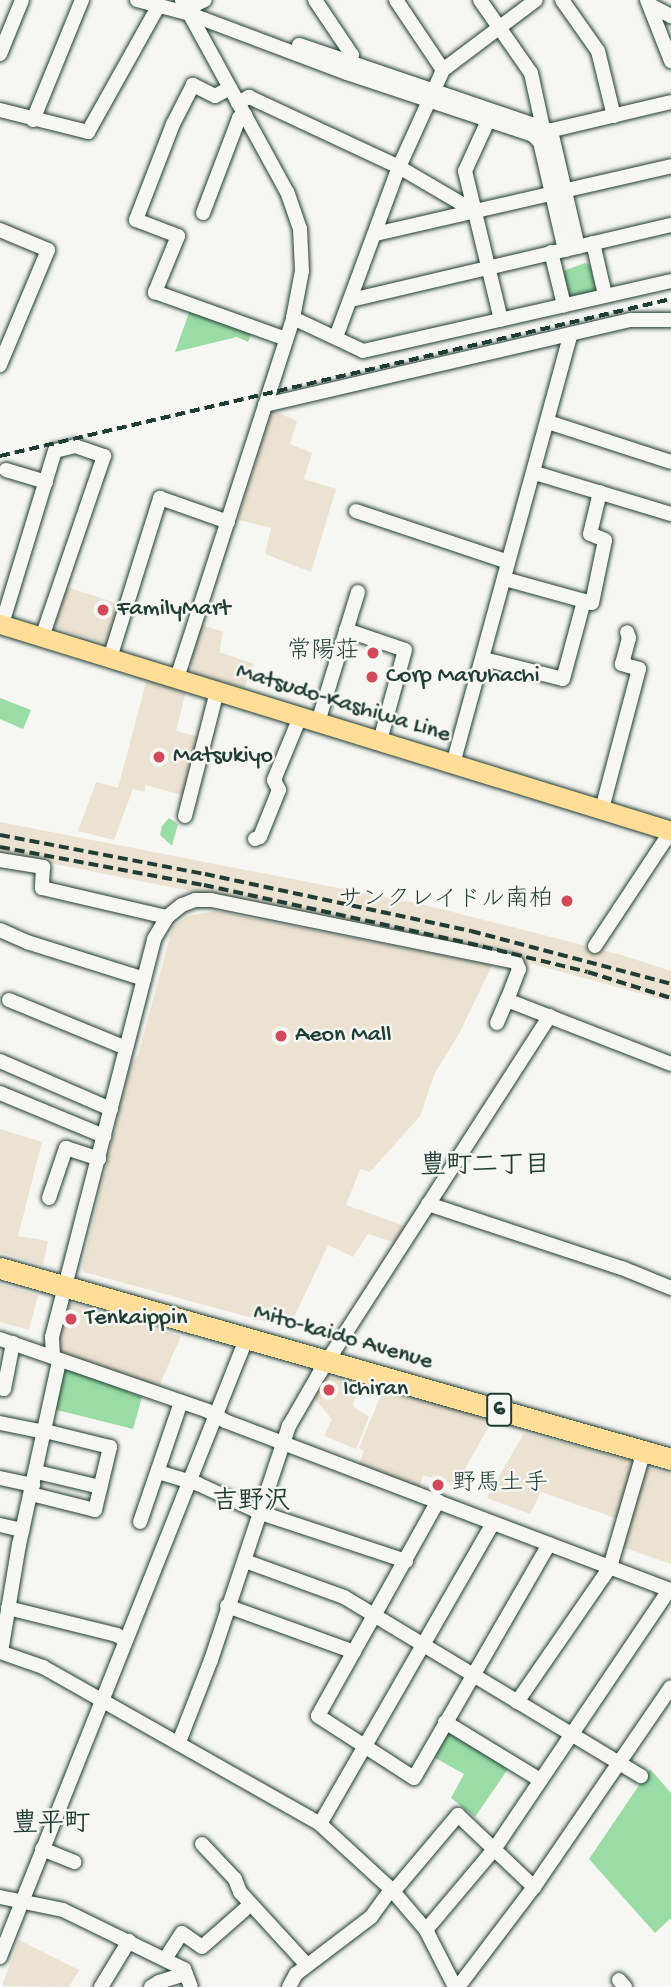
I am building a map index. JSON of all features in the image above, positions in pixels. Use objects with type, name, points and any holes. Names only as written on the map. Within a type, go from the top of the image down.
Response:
[{"type":"highway","name":"Mito-kaido Avenue","points":[[0,1268],[671,1458]]},
{"type":"main road","name":"Matsudo-Kashiwa Line","points":[[1,624],[671,831]]},
{"type":"street","points":[[0,54],[22,0]]},
{"type":"street","points":[[33,120],[82,0]]},
{"type":"street","points":[[137,0],[159,5],[188,3],[348,68],[542,131],[671,102]]},
{"type":"street","points":[[315,0],[352,55],[348,68]]},
{"type":"street","points":[[396,0],[443,69]]},
{"type":"street","points":[[480,0],[531,73],[542,131],[540,142],[558,191],[565,250],[564,305]]},
{"type":"street","points":[[336,337],[399,167],[443,69],[536,0]]},
{"type":"street","points":[[562,0],[598,51],[614,116]]},
{"type":"street","points":[[649,2],[671,16]]},
{"type":"street","points":[[649,2],[671,61]]},
{"type":"street","points":[[177,678],[293,318],[302,271],[300,229],[287,192],[230,88],[188,3]]},
{"type":"street","points":[[0,110],[88,132],[159,5]]},
{"type":"street","points":[[230,88],[215,96],[193,85],[173,124],[136,220],[178,236],[155,292],[286,339]]},
{"type":"street","points":[[203,213],[249,97],[399,167],[474,211]]},
{"type":"street","points":[[490,116],[465,171],[501,320]]},
{"type":"street","points":[[375,234],[671,166]]},
{"type":"street","points":[[351,300],[671,225]]},
{"type":"street","points":[[0,230],[48,250],[4,344],[0,365]]},
{"type":"street","points":[[593,243],[605,295]]},
{"type":"street","points":[[293,318],[363,351],[671,281]]},
{"type":"street","points":[[265,405],[631,320],[671,320]]},
{"type":"street","points":[[453,764],[484,659],[571,334]]},
{"type":"street","points":[[548,422],[671,462]]},
{"type":"street","points":[[1,624],[55,451],[75,446],[104,456],[42,637]]},
{"type":"street","points":[[6,470],[46,482]]},
{"type":"street","points":[[535,472],[671,514]]},
{"type":"street","points":[[505,579],[592,603],[605,540],[590,534],[600,492]]},
{"type":"street","points":[[110,658],[160,498],[228,522]]},
{"type":"street","points":[[356,511],[508,562]]},
{"type":"street","points":[[255,839],[260,837],[279,790],[274,780],[309,719],[346,629],[358,592]]},
{"type":"street","points":[[484,659],[563,679],[584,601]]},
{"type":"street","points":[[346,629],[405,650],[380,741]]},
{"type":"street","points":[[602,809],[639,669],[622,664],[629,638],[627,632]]},
{"type":"street","points":[[185,816],[217,691]]},
{"type":"street","points":[[595,946],[671,831]]},
{"type":"street","points":[[0,860],[43,867],[42,888],[167,917]]},
{"type":"street","points":[[497,1023],[519,969],[516,962],[211,900],[195,900],[182,905],[167,917],[154,939],[52,1337],[56,1358],[45,1432],[22,1531],[6,1576],[8,1608],[1,1652],[43,1667],[320,1824],[392,1890],[426,1930],[456,1987],[534,1887],[671,1687]]},
{"type":"street","points":[[0,929],[27,942],[144,979]]},
{"type":"street","points":[[9,1000],[126,1048]]},
{"type":"street","points":[[507,1000],[671,1064]]},
{"type":"street","points":[[178,1742],[211,1660],[289,1426],[327,1362],[550,1016]]},
{"type":"street","points":[[0,1061],[111,1109]]},
{"type":"street","points":[[0,1093],[104,1136]]},
{"type":"street","points":[[49,1198],[66,1148],[99,1159]]},
{"type":"street","points":[[428,1204],[622,1268],[671,1288]]},
{"type":"street","points":[[0,1957],[124,1640],[191,1482],[247,1337]]},
{"type":"street","points":[[0,1388],[4,1389],[6,1341],[181,1402],[670,1590],[495,1848],[426,1930]]},
{"type":"street","points":[[139,1521],[181,1402]]},
{"type":"street","points":[[0,1423],[110,1447],[95,1510],[34,1484]]},
{"type":"street","points":[[517,1702],[610,1567],[644,1451]]},
{"type":"street","points":[[158,1472],[191,1482],[261,1513],[406,1561]]},
{"type":"street","points":[[0,1478],[34,1484],[100,1487]]},
{"type":"street","points":[[438,1501],[318,1716],[414,1778],[549,1544]]},
{"type":"street","points":[[320,1824],[492,1523]]},
{"type":"street","points":[[0,1525],[22,1531]]},
{"type":"street","points":[[245,1561],[344,1597],[641,1776]]},
{"type":"street","points":[[227,1606],[354,1652]]},
{"type":"street","points":[[8,1608],[117,1635],[124,1640]]},
{"type":"street","points":[[445,1722],[540,1780]]},
{"type":"street","points":[[289,1987],[296,1974],[371,1917],[458,1815],[534,1887]]},
{"type":"street","points":[[202,1844],[234,1879],[251,1904],[307,1965]]},
{"type":"street","points":[[42,1849],[74,1862]]},
{"type":"street","points":[[0,1897],[63,1910],[184,1969],[189,1981],[152,1987]]},
{"type":"street","points":[[164,1959],[182,1933],[202,1947],[251,1904]]},
{"type":"street","points":[[101,1987],[129,1941]]},
{"type":"shaded area","points":[[272,410],[297,421],[290,444],[312,453],[304,479],[336,489],[311,572],[265,554],[271,528],[238,520]]},
{"type":"shaded area","points":[[67,587],[122,605],[109,645],[54,627]]},
{"type":"shaded area","points":[[202,625],[223,632],[219,652],[254,664],[244,688],[194,674],[190,663]]},
{"type":"shaded area","points":[[148,675],[187,687],[176,731],[199,737],[185,796],[146,785],[144,792],[133,789],[114,840],[78,831],[96,782],[118,788]]},
{"type":"shaded area","points":[[0,822],[425,905],[622,955],[671,971],[671,1002],[471,947],[0,853]]},
{"type":"shaded area","points":[[215,911],[492,965],[460,1032],[435,1073],[420,1116],[370,1172],[360,1169],[346,1205],[405,1226],[396,1243],[368,1234],[353,1257],[328,1245],[289,1328],[84,1272],[82,1267],[130,1066],[138,1055],[173,926],[188,916]]},
{"type":"shaded area","points":[[0,1129],[42,1142],[18,1236],[48,1241],[43,1265],[0,1252]]},
{"type":"shaded area","points":[[0,1284],[38,1295],[29,1330],[0,1322]]},
{"type":"shaded area","points":[[65,1301],[181,1336],[156,1393],[54,1356]]},
{"type":"shaded area","points":[[321,1375],[359,1384],[353,1406],[369,1417],[356,1449],[324,1436],[332,1419],[314,1398]]},
{"type":"shaded area","points":[[383,1390],[494,1417],[456,1485],[423,1475],[419,1490],[358,1468],[364,1451],[359,1448]]},
{"type":"shaded area","points":[[524,1433],[634,1461],[618,1519],[541,1492],[530,1514],[487,1498]]},
{"type":"shaded area","points":[[645,1467],[671,1474],[671,1564],[622,1547]]},
{"type":"shaded area","points":[[19,1940],[79,1970],[69,1987],[2,1986]]},
{"type":"green space","points":[[585,263],[590,265],[597,294],[569,301],[563,271]]},
{"type":"green space","points":[[190,310],[249,330],[251,335],[248,342],[237,337],[175,352]]},
{"type":"green space","points":[[0,698],[31,710],[23,729],[0,719]]},
{"type":"green space","points":[[169,818],[178,824],[172,846],[160,835],[162,826]]},
{"type":"green space","points":[[67,1367],[142,1397],[133,1429],[53,1409],[60,1372]]},
{"type":"green space","points":[[449,1729],[510,1766],[475,1817],[451,1798],[464,1774],[430,1755]]},
{"type":"green space","points":[[650,1769],[671,1793],[671,1918],[655,1933],[589,1859]]},
{"type":"railway","points":[[0,456],[671,299]]},
{"type":"railway","points":[[0,835],[205,874],[471,931],[671,984]]},
{"type":"railway","points":[[0,847],[204,885],[468,943],[588,972],[671,998]]},
{"type":"place","name":"FamilyMart","points":[[103,610]]},
{"type":"place","name":"常陽荘","points":[[373,653]]},
{"type":"place","name":"Corp Maruhachi","points":[[372,677]]},
{"type":"place","name":"Matsukiyo","points":[[159,757]]},
{"type":"place","name":"サンクレイドル南柏","points":[[567,901]]},
{"type":"place","name":"Aeon Mall","points":[[281,1036]]},
{"type":"place","name":"Tenkaippin","points":[[71,1319]]},
{"type":"place","name":"Ichiran","points":[[329,1390]]},
{"type":"place","name":"野馬土手","points":[[438,1485]]},
{"type":"district","name":"豊町二丁目","points":[[485,1168]]},
{"type":"district","name":"吉野沢","points":[[251,1504]]},
{"type":"district","name":"豊平町","points":[[51,1826]]}]
